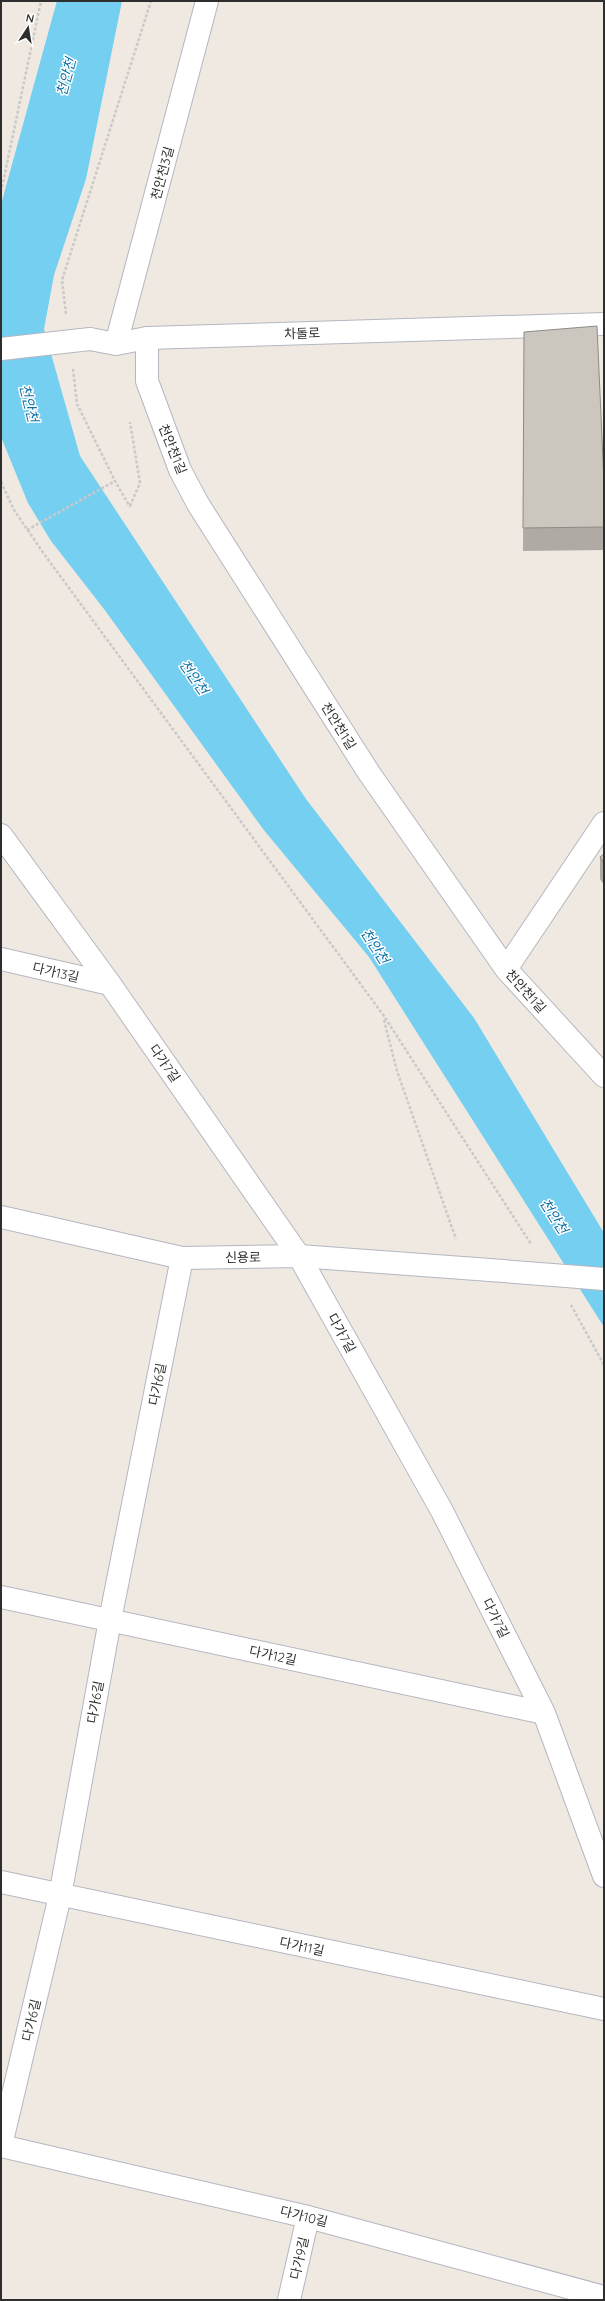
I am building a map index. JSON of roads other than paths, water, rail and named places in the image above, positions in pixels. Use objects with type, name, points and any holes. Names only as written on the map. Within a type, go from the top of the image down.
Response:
[{"type":"street","name":"천안천3길","points":[[116,344],[207,1]]},
{"type":"street","name":"차돌로","points":[[1,349],[90,339],[116,344],[147,338],[604,324]]},
{"type":"street","name":"천안천1길","points":[[147,338],[146,381],[180,470],[198,504],[369,773],[506,970],[604,1076]]},
{"type":"street","points":[[506,970],[604,823]]},
{"type":"street","name":"다가7길","points":[[1,835],[110,984],[299,1256],[442,1511],[544,1713],[604,1876]]},
{"type":"street","name":"다가13길","points":[[1,959],[110,984]]},
{"type":"street","name":"신용로","points":[[1,1217],[182,1258],[299,1256],[604,1279]]},
{"type":"street","name":"다가6길","points":[[1,2146],[60,1896],[110,1620],[182,1258]]},
{"type":"street","name":"다가12길","points":[[1,1598],[544,1713]]},
{"type":"street","name":"다가11길","points":[[1,1882],[60,1896],[604,2009]]},
{"type":"street","name":"다가10길","points":[[1,2146],[308,2217],[604,2297]]},
{"type":"street","name":"다가9길","points":[[289,2300],[308,2217]]},
{"type":"water","points":[[85,1],[122,1],[86,179],[54,275],[44,329],[80,456],[306,799],[474,1018],[604,1233],[604,1327],[369,957],[263,829],[104,609],[51,541],[28,503],[1,437],[1,215],[54,139]]},
{"type":"waterway","name":"천안천","points":[[24,230],[87,1]]}]
